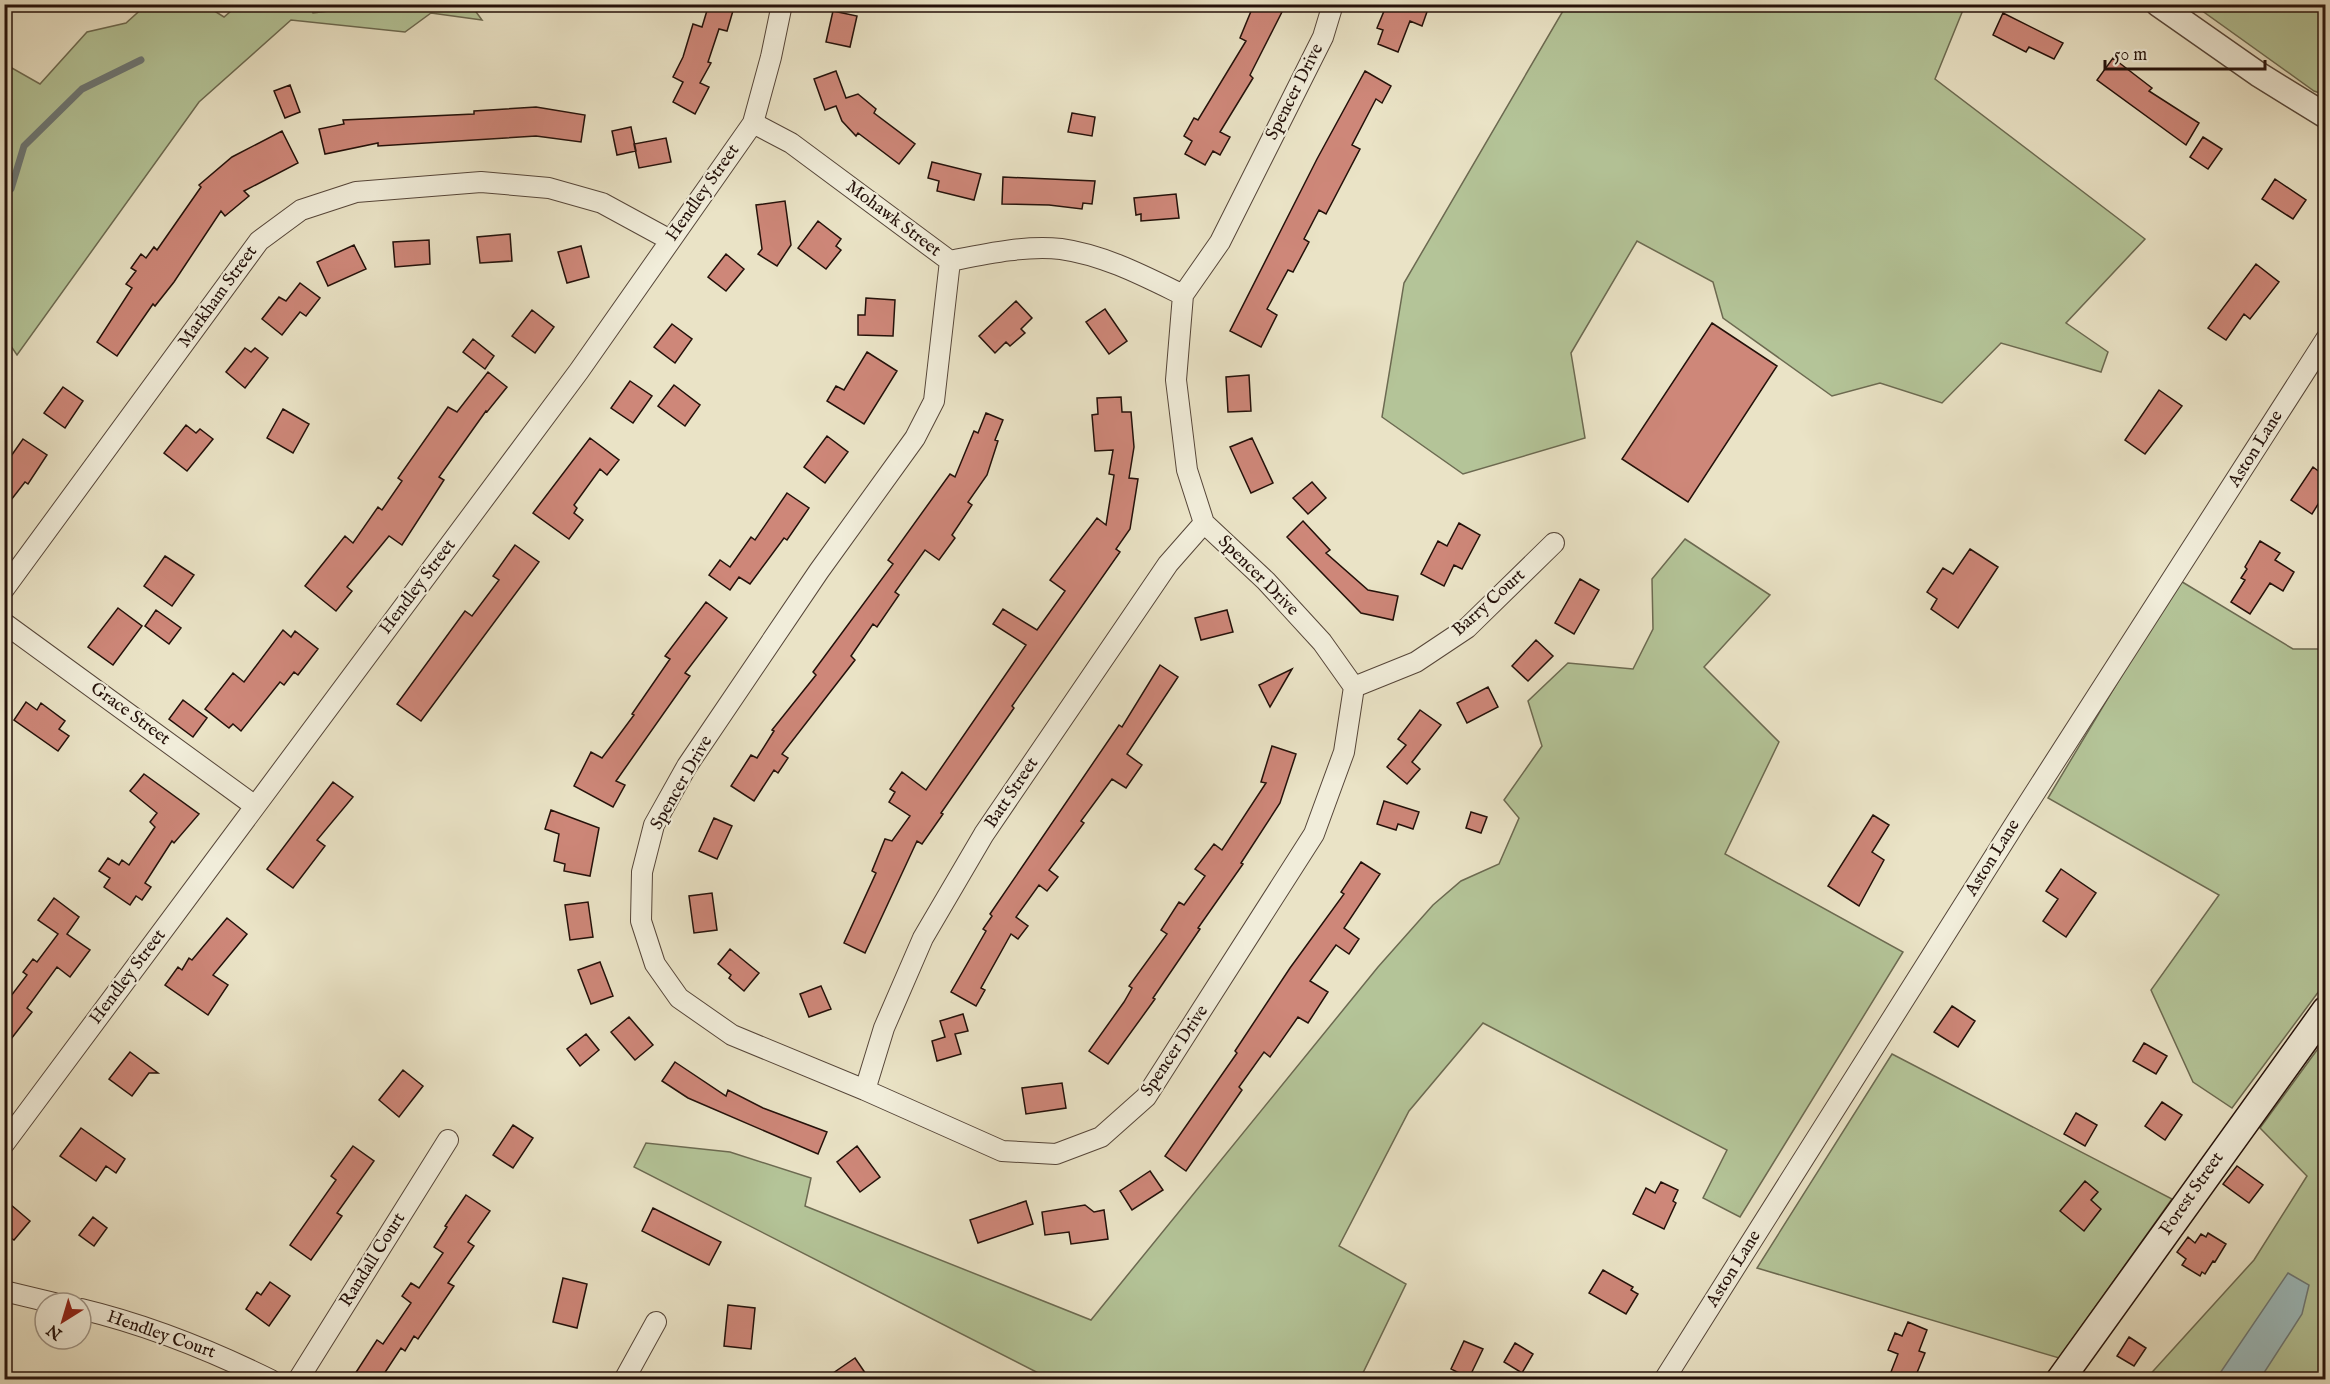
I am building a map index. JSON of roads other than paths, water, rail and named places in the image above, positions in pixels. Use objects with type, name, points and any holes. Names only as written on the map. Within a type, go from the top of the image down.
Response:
[{"type":"main road","name":"Forest Street","points":[[2060,1380],[2325,1010]]},
{"type":"street","name":"Hendley Street","points":[[4,1144],[579,371],[753,123],[771,57],[782,4]]},
{"type":"street","name":"Spencer Drive","points":[[950,261],[934,401],[915,438],[819,571],[687,766],[654,825],[642,872],[641,921],[655,964],[679,998],[732,1035],[865,1090],[1002,1151],[1056,1154],[1101,1137],[1146,1097],[1314,834],[1344,752],[1354,687],[1323,642],[1266,581],[1204,523],[1186,470],[1176,380],[1183,295],[1220,242],[1323,37],[1334,4]]},
{"type":"street","points":[[2158,4],[2258,74],[2325,116]]},
{"type":"street","name":"Mohawk Street","points":[[753,123],[791,143],[950,261],[998,251],[1061,249],[1124,266],[1183,295]]},
{"type":"street","name":"Markham Street","points":[[4,589],[259,241],[301,210],[356,192],[492,183],[549,188],[602,203],[670,240]]},
{"type":"street","name":"Aston Lane","points":[[1664,1380],[2005,839],[2325,339]]},
{"type":"street","name":"Batt Street","points":[[865,1090],[884,1028],[923,938],[984,834],[1168,564],[1204,523]]},
{"type":"street","name":"Barry Court","points":[[1354,687],[1416,662],[1467,628],[1554,543]]},
{"type":"street","name":"Grace Street","points":[[4,623],[255,806]]},
{"type":"street","name":"Randall Court","points":[[298,1380],[448,1140]]},
{"type":"street","points":[[4,1292],[33,1298]]},
{"type":"street","name":"Hendley Court","points":[[93,1312],[123,1319],[212,1352],[271,1380]]},
{"type":"street","points":[[624,1380],[656,1322]]},
{"type":"water","points":[[2288,1273],[2309,1285],[2302,1314],[2260,1379],[2216,1379]]},
{"type":"waterway","points":[[4,192],[11,189],[24,146],[82,89],[141,60]]}]
